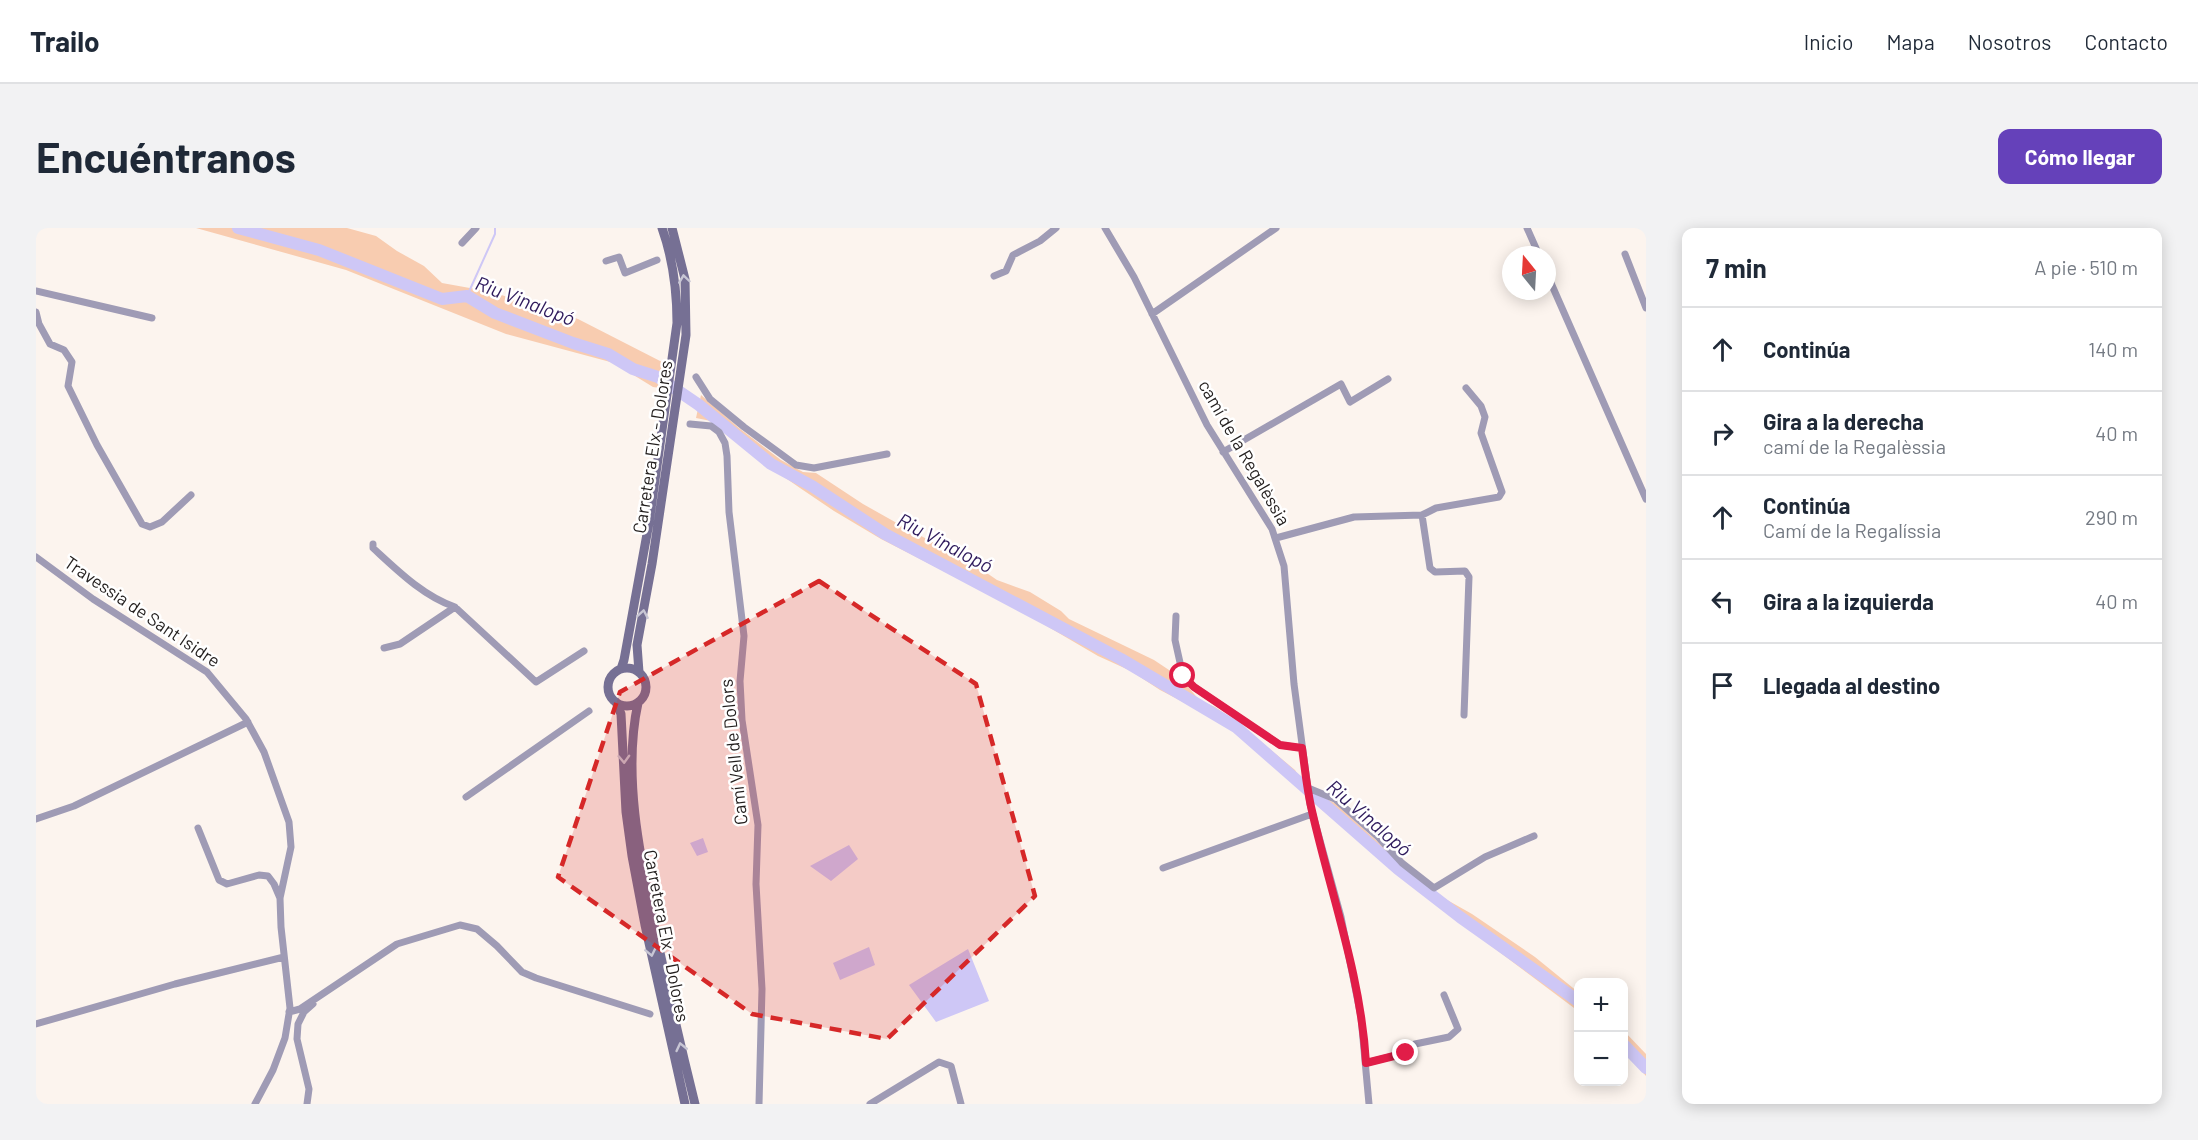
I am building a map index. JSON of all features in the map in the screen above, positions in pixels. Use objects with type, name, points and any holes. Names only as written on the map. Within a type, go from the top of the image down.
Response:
[{"type":"main road","name":"Carretera Elx - Dolores","points":[[662,228],[676,282],[678,358]]},
{"type":"main road","name":"Carretera Elx - Dolores","points":[[639,672],[637,645],[686,296],[682,262],[672,228]]},
{"type":"main road","name":"Carretera Elx - Dolores","points":[[621,669],[670,415]]},
{"type":"main road","points":[[621,669],[632,669],[639,672],[644,677],[645,694],[638,702],[630,706],[616,702],[608,686],[612,676],[621,669]]},
{"type":"main road","name":"Carretera Elx - Dolores","points":[[616,702],[621,714],[626,812],[636,879],[685,1104]]},
{"type":"main road","name":"Carretera Elx - Dolores","points":[[638,702],[633,725],[633,749],[639,845],[664,970],[695,1104]]},
{"type":"street","points":[[462,243],[476,228]]},
{"type":"street","points":[[994,276],[1006,271],[1013,255],[1056,228]]},
{"type":"street","name":"camí de la Regalèssia","points":[[1105,228],[1134,277],[1208,425],[1276,538],[1285,574],[1294,684],[1307,785],[1312,812],[1341,917],[1362,1017],[1369,1104]]},
{"type":"street","points":[[1152,314],[1276,228]]},
{"type":"street","points":[[1527,228],[1535,246]]},
{"type":"street","points":[[1625,254],[1646,308]]},
{"type":"street","points":[[606,261],[619,257],[625,273],[657,260]]},
{"type":"street","points":[[36,291],[152,318]]},
{"type":"street","points":[[1556,294],[1646,499]]},
{"type":"street","points":[[36,312],[39,324],[50,344],[64,350],[72,362],[68,386],[97,445],[142,524],[150,527],[162,522],[191,495]]},
{"type":"street","points":[[696,377],[710,399],[796,465],[814,468],[887,454]]},
{"type":"street","points":[[1223,452],[1341,384],[1350,402],[1388,379]]},
{"type":"street","points":[[1276,538],[1354,517],[1422,515],[1436,508],[1499,497],[1502,492],[1481,434],[1485,417],[1481,406],[1466,388]]},
{"type":"street","name":"Camí Vell de Dolors","points":[[690,424],[711,426],[719,432],[725,443],[727,456],[729,512],[744,636],[740,681],[742,720],[758,825],[756,884],[762,1000],[759,1104]]},
{"type":"street","points":[[1422,515],[1430,568],[1435,572],[1465,571],[1469,577],[1464,714]]},
{"type":"street","points":[[373,544],[373,548],[411,583],[455,607],[536,682],[584,651]]},
{"type":"street","name":"Travessia de Sant Isidre","points":[[36,557],[93,599],[207,672],[248,722],[264,752],[289,822],[291,847],[280,898],[289,1012],[285,1038],[255,1104]]},
{"type":"street","points":[[384,648],[400,644],[455,607]]},
{"type":"street","points":[[1176,616],[1176,640],[1183,676],[1219,705],[1280,745],[1302,748]]},
{"type":"street","points":[[465,797],[589,711]]},
{"type":"street","points":[[36,819],[74,806],[248,722]]},
{"type":"street","points":[[1307,785],[1335,799],[1378,837],[1402,863],[1434,888],[1485,856],[1534,836]]},
{"type":"street","points":[[1163,868],[1312,812]]},
{"type":"street","points":[[198,828],[219,880],[227,884],[259,875],[268,876],[280,898]]},
{"type":"street","points":[[289,1012],[300,1009],[397,944],[460,926],[477,929],[522,972],[650,1014]]},
{"type":"street","points":[[36,1024],[175,984],[284,957]]},
{"type":"street","points":[[307,1104],[309,1089],[297,1040],[298,1024],[304,1012],[323,993]]},
{"type":"street","points":[[1366,1063],[1406,1053],[1415,1044],[1449,1037],[1458,1029],[1444,995]]},
{"type":"street","points":[[870,1104],[939,1062],[951,1066],[961,1104]]},
{"type":"highlighted area","points":[[819,581],[976,684],[1035,896],[887,1039],[752,1014],[558,877],[620,692]]},
{"type":"shaded area","points":[[196,228],[347,228],[376,236],[424,266],[442,283],[492,292],[578,319],[664,363],[660,388],[653,387],[614,363],[506,334],[346,270]]},
{"type":"shaded area","points":[[701,395],[781,460],[803,472],[816,473],[863,504],[965,558],[997,580],[1030,592],[1061,611],[1069,619],[1154,660],[1181,678],[1199,700],[1215,707],[1242,726],[1295,770],[1300,789],[1236,733],[1210,716],[1160,690],[1131,671],[1098,656],[1016,608],[881,539],[834,511],[758,459],[711,421],[696,418]]},
{"type":"shaded area","points":[[1316,795],[1335,803],[1433,892],[1472,914],[1535,957],[1574,989],[1574,1008],[1418,891],[1320,808]]},
{"type":"shaded area","points":[[703,838],[708,852],[697,856],[690,843]]},
{"type":"shaded area","points":[[849,845],[858,859],[831,881],[810,866]]},
{"type":"shaded area","points":[[869,947],[875,965],[840,980],[833,963]]},
{"type":"shaded area","points":[[968,949],[989,1001],[936,1022],[909,985]]},
{"type":"shaded area","points":[[1628,1035],[1646,1054],[1646,1076],[1628,1056]]},
{"type":"waterway","name":"Riu Vinalopó","points":[[238,228],[319,250],[442,299],[467,296],[495,313],[608,354],[633,369],[658,377],[699,405],[771,464],[812,486],[885,534],[1121,659],[1236,727],[1398,869],[1460,917],[1574,998]]},
{"type":"waterway","points":[[467,296],[495,234],[495,228]]},
{"type":"waterway","name":"Riu Vinalopó","points":[[1628,1049],[1646,1068]]},
{"type":"route","points":[[1183,676],[1219,705],[1280,745],[1302,748],[1311,810],[1341,917],[1362,1017],[1366,1063],[1406,1053]]}]
